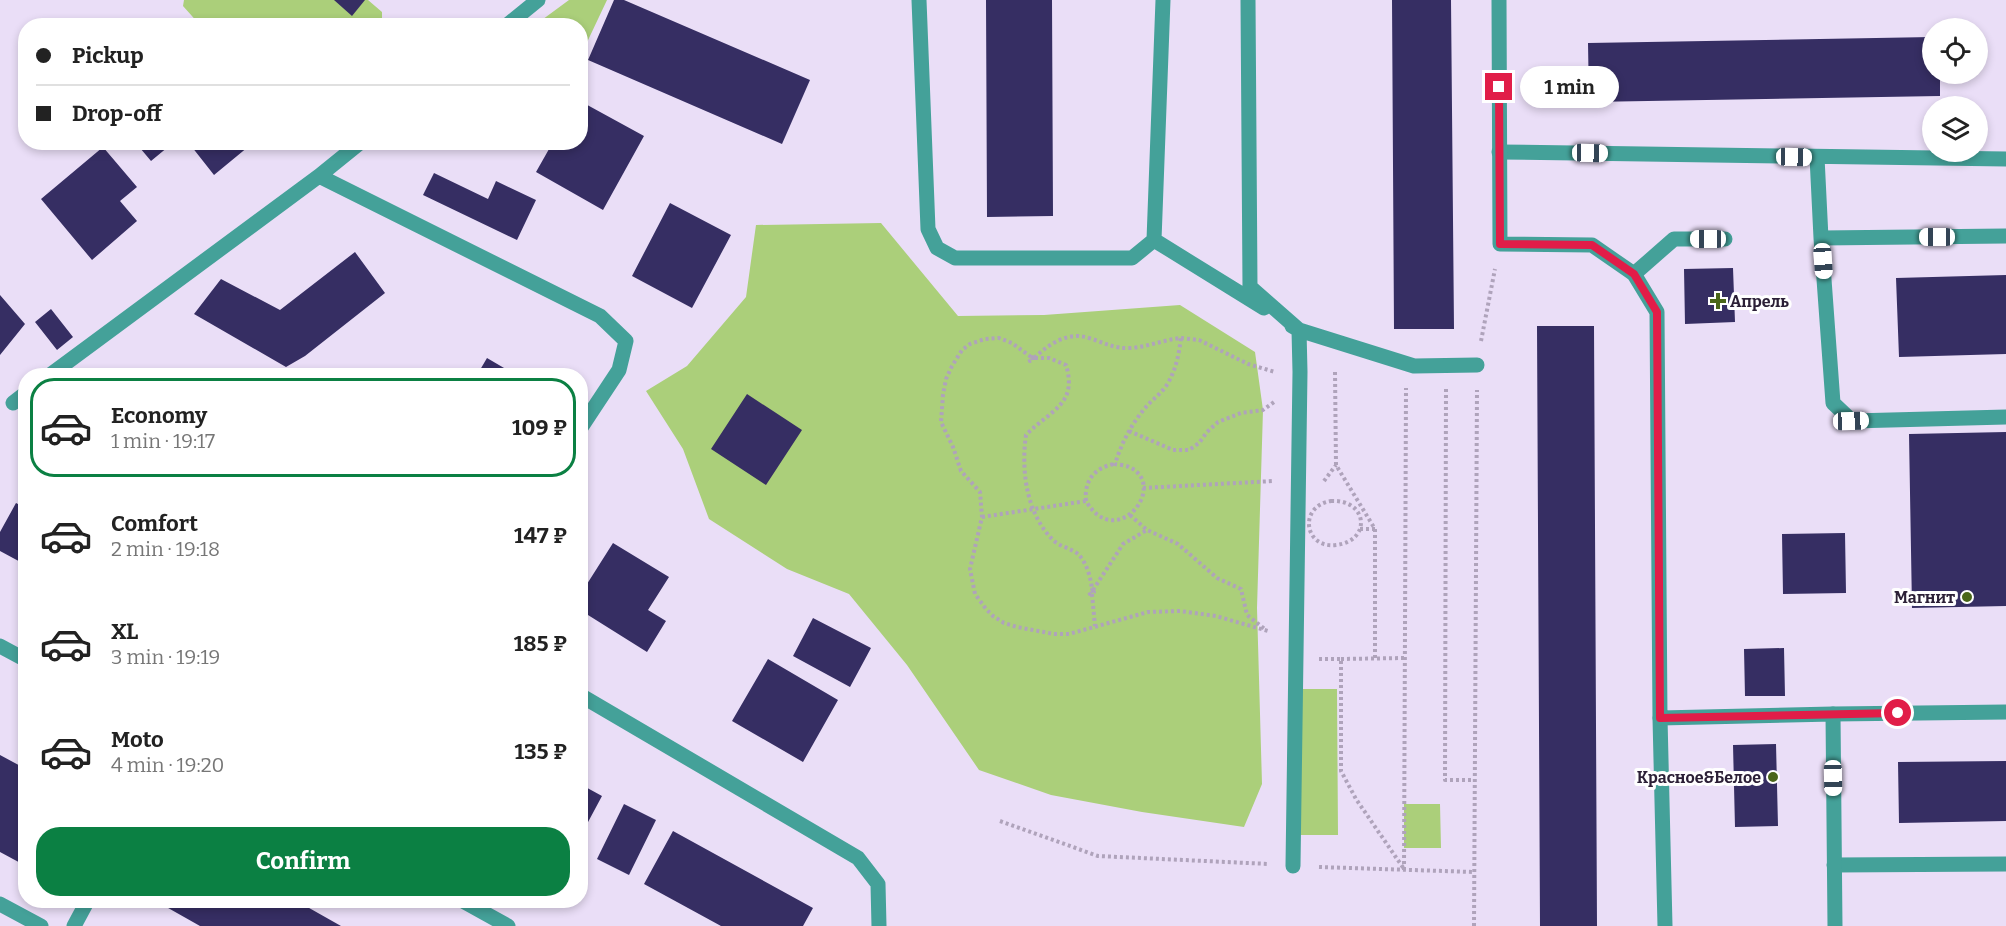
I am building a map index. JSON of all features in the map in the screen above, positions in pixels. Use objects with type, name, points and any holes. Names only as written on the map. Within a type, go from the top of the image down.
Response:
[{"type":"street","points":[[516,18],[538,0]]},
{"type":"street","points":[[919,0],[928,229],[937,248],[955,258],[1132,258],[1154,240],[1162,0]]},
{"type":"street","points":[[1248,0],[1250,287],[1299,330],[1293,866]]},
{"type":"street","points":[[1499,0],[1500,244],[1592,245],[1634,274],[1657,312],[1660,718],[1665,926]]},
{"type":"street","points":[[59,368],[351,150]]},
{"type":"street","points":[[1499,152],[2006,159]]},
{"type":"street","points":[[1817,158],[1833,403],[1851,421],[2006,417]]},
{"type":"street","points":[[319,176],[600,316],[626,341],[619,370],[588,417]]},
{"type":"street","points":[[1821,238],[2006,236]]},
{"type":"street","points":[[1634,274],[1674,239],[1725,239]]},
{"type":"street","points":[[1154,240],[1299,330],[1414,366],[1477,365]]},
{"type":"street","points":[[0,646],[18,656]]},
{"type":"street","points":[[588,700],[858,858],[878,884],[879,926]]},
{"type":"street","points":[[1660,718],[2006,712]]},
{"type":"street","points":[[1833,714],[1835,926]]},
{"type":"street","points":[[1834,865],[2006,864]]},
{"type":"street","points":[[0,904],[41,926]]},
{"type":"street","points":[[74,926],[84,908]]},
{"type":"street","points":[[475,908],[508,926]]},
{"type":"path","points":[[1474,926],[1477,365],[1500,244]]},
{"type":"path","points":[[1032,357],[1052,344],[1076,335],[1102,344],[1128,348],[1181,338],[1199,340],[1248,364],[1272,372],[1300,372]]},
{"type":"path","points":[[1095,626],[1091,579],[1079,555],[1054,541],[1044,530],[1032,509],[1024,461],[1026,435],[1060,404],[1070,391],[1070,378],[1066,365],[1048,358],[1032,357],[1012,343],[999,338],[977,341],[962,350],[946,379],[941,422],[961,471],[980,492],[982,517],[970,568],[975,594],[993,616],[1017,627],[1054,634],[1069,634],[1148,612],[1180,610],[1216,616],[1268,632],[1296,634]]},
{"type":"path","points":[[1114,464],[1130,431],[1144,410],[1163,391],[1169,381],[1175,367],[1181,338]]},
{"type":"path","points":[[1414,366],[1446,377],[1444,780],[1474,780]]},
{"type":"path","points":[[1130,431],[1173,450],[1189,450],[1199,443],[1218,422],[1242,413],[1263,410],[1276,400],[1300,372]]},
{"type":"path","points":[[1335,372],[1336,465],[1375,529],[1375,658]]},
{"type":"path","points":[[1404,870],[1406,384]]},
{"type":"path","points":[[1114,464],[1129,467],[1137,473],[1143,488],[1140,504],[1130,515],[1110,520],[1094,513],[1086,501],[1087,485],[1096,470],[1114,464]]},
{"type":"path","points":[[1143,488],[1298,480]]},
{"type":"path","points":[[982,517],[1086,501]]},
{"type":"path","points":[[1346,502],[1352,505],[1360,515],[1360,529],[1357,536],[1349,543],[1332,546],[1315,539],[1310,531],[1310,518],[1314,509],[1322,504],[1346,502]]},
{"type":"path","points":[[1130,515],[1147,530],[1178,544],[1217,578],[1241,589],[1247,615],[1268,632]]},
{"type":"path","points":[[1360,529],[1375,529]]},
{"type":"path","points":[[1092,591],[1123,544],[1147,530]]},
{"type":"path","points":[[1297,658],[1405,658]]},
{"type":"path","points":[[1341,659],[1341,771],[1356,799],[1404,870]]},
{"type":"path","points":[[1000,821],[1098,856],[1474,872]]},
{"type":"green space","points":[[184,0],[368,0],[382,12],[382,18],[194,18],[183,6]]},
{"type":"green space","points":[[569,0],[607,0],[588,40],[588,18],[545,18]]},
{"type":"green space","points":[[881,223],[958,316],[1044,315],[1180,305],[1255,352],[1263,410],[1257,608],[1262,784],[1244,827],[1142,812],[1051,795],[979,770],[907,665],[849,594],[787,569],[709,519],[683,449],[646,391],[687,366],[746,297],[756,225]]},
{"type":"green space","points":[[1296,689],[1337,689],[1338,835],[1294,835]]},
{"type":"green space","points":[[1404,804],[1440,804],[1441,848],[1404,848]]},
{"type":"building","points":[[334,0],[365,0],[352,16]]},
{"type":"building","points":[[614,0],[624,0],[810,80],[782,144],[588,60]]},
{"type":"building","points":[[986,0],[1052,0],[1053,216],[987,217]]},
{"type":"building","points":[[1392,0],[1451,0],[1454,329],[1394,329]]},
{"type":"building","points":[[1922,37],[1922,84],[1940,84],[1940,96],[1589,102],[1588,43]]},
{"type":"building","points":[[588,105],[644,136],[603,210],[536,172],[548,150],[588,150]]},
{"type":"building","points":[[99,150],[106,150],[137,187],[120,201],[137,221],[92,260],[41,199]]},
{"type":"building","points":[[142,150],[164,150],[151,161]]},
{"type":"building","points":[[194,150],[244,150],[214,175]]},
{"type":"building","points":[[434,173],[488,199],[496,181],[536,200],[517,240],[423,195]]},
{"type":"building","points":[[670,203],[731,235],[692,308],[632,276]]},
{"type":"building","points":[[355,252],[385,293],[305,356],[286,367],[194,314],[221,279],[280,310]]},
{"type":"building","points":[[1733,268],[1735,322],[1685,324],[1684,269]]},
{"type":"building","points":[[2006,275],[2006,354],[1899,357],[1896,278]]},
{"type":"building","points":[[0,295],[25,324],[0,355]]},
{"type":"building","points":[[51,309],[73,337],[57,350],[35,322]]},
{"type":"building","points":[[1537,326],[1594,326],[1597,926],[1540,926]]},
{"type":"building","points":[[487,358],[504,368],[481,368]]},
{"type":"building","points":[[747,394],[802,430],[766,485],[711,449]]},
{"type":"building","points":[[2006,432],[2006,606],[1912,608],[1909,434]]},
{"type":"building","points":[[16,503],[18,504],[18,561],[0,551],[0,532]]},
{"type":"building","points":[[1845,533],[1846,593],[1783,594],[1782,534]]},
{"type":"building","points":[[613,543],[669,577],[648,610],[666,621],[647,652],[588,615],[588,582]]},
{"type":"building","points":[[813,618],[871,648],[850,687],[793,656]]},
{"type":"building","points":[[1784,648],[1785,696],[1745,696],[1744,649]]},
{"type":"building","points":[[768,659],[838,700],[803,762],[732,721]]},
{"type":"building","points":[[1776,744],[1778,826],[1735,827],[1733,745]]},
{"type":"building","points":[[0,755],[18,765],[18,862],[0,852]]},
{"type":"building","points":[[2006,761],[2006,821],[1899,823],[1898,762]]},
{"type":"building","points":[[588,788],[602,796],[588,822]]},
{"type":"building","points":[[624,804],[656,820],[629,875],[597,859]]},
{"type":"building","points":[[673,831],[813,908],[803,926],[721,926],[644,884]]},
{"type":"building","points":[[168,908],[309,908],[341,926],[200,926]]},
{"type":"place","name":"Апрель","points":[[1718,301]]},
{"type":"place","name":"Магнит","points":[[1967,597]]},
{"type":"place","name":"Красное&Белое","points":[[1773,777]]},
{"type":"route","points":[[1499,87],[1500,244],[1592,245],[1634,274],[1657,312],[1660,718],[1898,713]]}]
